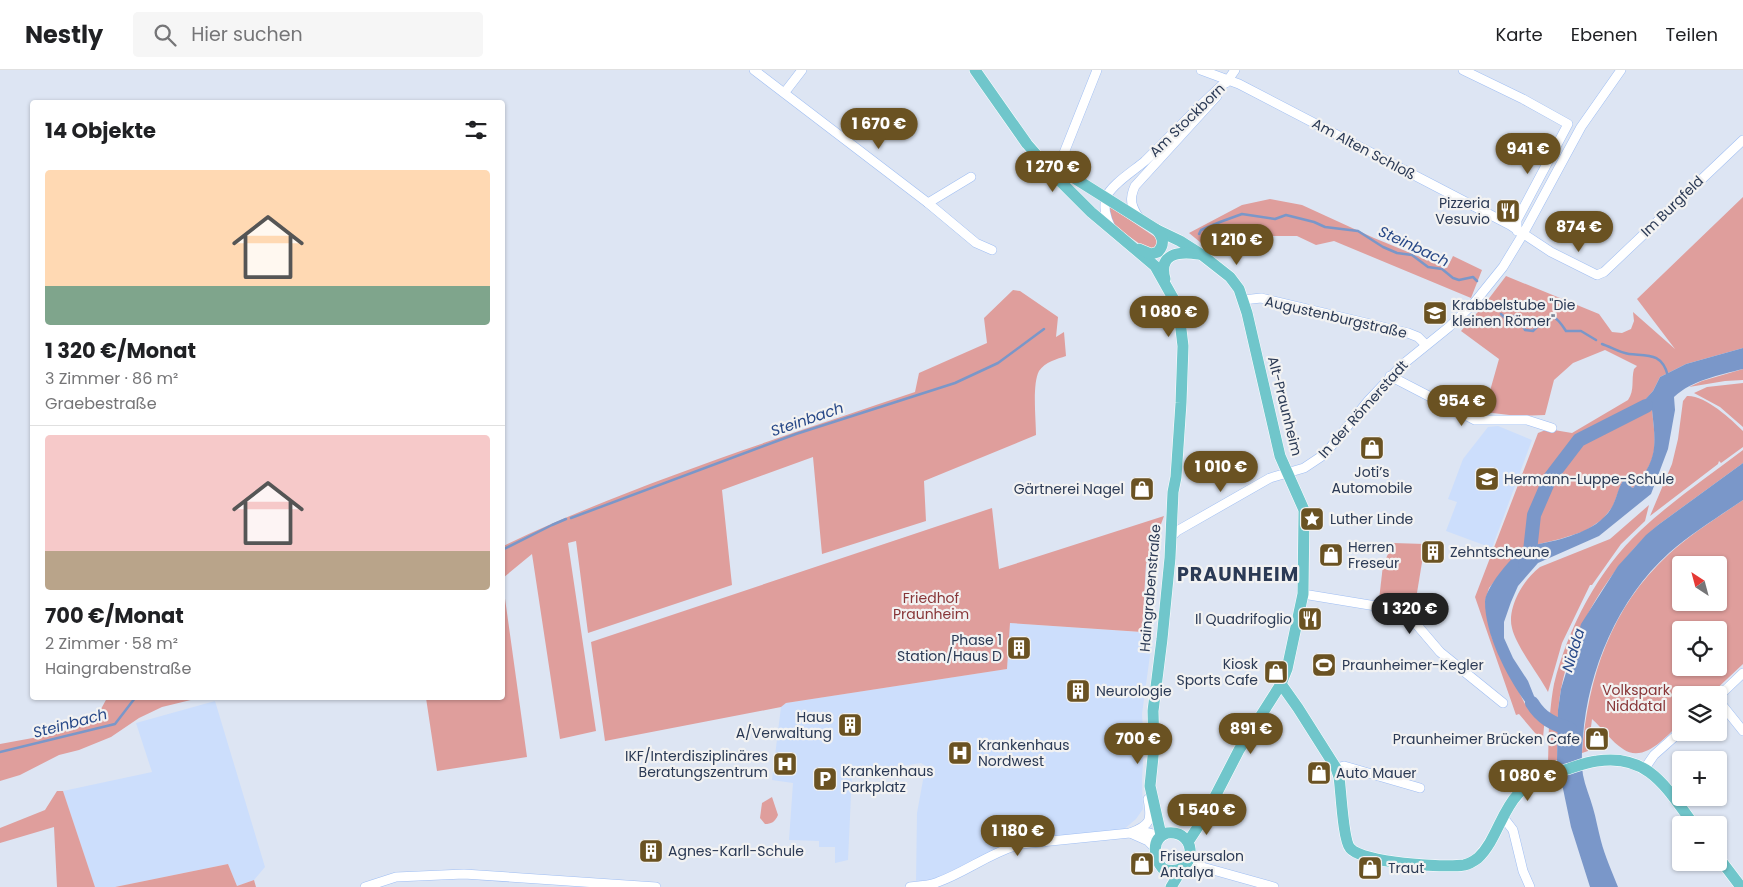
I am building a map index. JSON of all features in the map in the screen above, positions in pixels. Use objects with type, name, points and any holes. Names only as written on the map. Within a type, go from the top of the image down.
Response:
[{"type":"main road","points":[[975,70],[1037,155],[1086,208],[1155,266],[1166,284]]},
{"type":"main road","name":"Alt-Praunheim","points":[[1037,155],[1140,220],[1180,241],[1230,277],[1243,300],[1280,456],[1304,510],[1303,594],[1290,661],[1281,684],[1243,743],[1205,816],[1188,842]]},
{"type":"main road","points":[[1131,245],[1151,254],[1158,252],[1162,248],[1163,241],[1157,230]]},
{"type":"main road","points":[[1166,284],[1162,270],[1164,263],[1171,256],[1181,253],[1202,255]]},
{"type":"main road","name":"Haingrabenstraße","points":[[1161,836],[1150,786],[1154,747],[1153,710],[1162,639],[1172,492],[1176,477],[1183,346],[1178,313],[1166,284]]},
{"type":"main road","points":[[1281,684],[1336,768],[1340,777],[1346,836],[1349,847],[1356,853],[1367,857],[1409,864],[1465,865],[1478,858],[1487,847],[1519,792],[1536,779],[1592,761],[1624,761],[1645,768],[1663,784],[1687,816]]},
{"type":"main road","points":[[1165,887],[1163,870],[1157,859],[1155,848],[1161,836],[1174,833],[1185,838],[1188,842],[1190,856],[1171,887]]},
{"type":"main road","points":[[1163,870],[1169,871],[1185,866]]},
{"type":"main road","points":[[1727,869],[1741,887]]},
{"type":"street","points":[[754,70],[928,203],[976,243],[992,250]]},
{"type":"street","points":[[784,92],[802,70]]},
{"type":"street","points":[[1058,168],[1097,70]]},
{"type":"street","name":"Am Alten Schloß","points":[[1201,70],[1228,80],[1510,225],[1520,232]]},
{"type":"street","points":[[1228,80],[1235,70]]},
{"type":"street","name":"In der Römerstadt","points":[[1463,70],[1523,99],[1568,124],[1517,220],[1520,232]]},
{"type":"street","name":"In der Römerstadt","points":[[1170,538],[1177,531],[1270,478],[1304,468],[1325,454],[1390,376],[1474,304],[1503,267],[1520,232],[1580,127],[1621,70]]},
{"type":"street","name":"Am Stockborn","points":[[1106,198],[1119,182],[1144,161],[1192,112],[1228,80]]},
{"type":"street","name":"Am Stockborn","points":[[1140,220],[1130,199],[1135,186],[1218,95],[1228,80]]},
{"type":"street","name":"Im Burgfeld","points":[[1520,232],[1551,252],[1597,275],[1604,272],[1743,140]]},
{"type":"street","points":[[928,203],[971,177]]},
{"type":"street","points":[[1106,198],[1106,213],[1112,230]]},
{"type":"street","name":"Augustenburgstraße","points":[[1243,300],[1261,298],[1408,333],[1418,337],[1426,345]]},
{"type":"street","points":[[1390,376],[1475,420],[1527,420],[1552,428]]},
{"type":"street","points":[[1303,594],[1394,609],[1411,618],[1440,652],[1503,703]]},
{"type":"street","points":[[1727,688],[1743,673]]},
{"type":"street","points":[[1727,711],[1743,731]]},
{"type":"street","points":[[1645,768],[1654,755],[1672,739]]},
{"type":"street","points":[[1336,768],[1344,766],[1420,788]]},
{"type":"street","points":[[1134,832],[1148,823],[1150,819],[1147,796],[1150,786]]},
{"type":"street","points":[[1503,818],[1513,830],[1523,871],[1530,887]]},
{"type":"street","points":[[1134,832],[1155,848]]},
{"type":"street","points":[[910,887],[926,886],[957,874],[1010,847],[1020,844],[1134,832],[1161,836]]},
{"type":"street","points":[[1185,866],[1274,887]]},
{"type":"street","points":[[365,887],[396,877],[464,874],[656,887]]},
{"type":"shaded area","name":"Hermann-Luppe-Schule","points":[[1498,426],[1532,440],[1492,548],[1446,531],[1457,502],[1448,499],[1463,459],[1488,427]]},
{"type":"shaded area","name":"Krankenhaus Nordwest","points":[[1010,623],[1153,633],[1142,714],[1144,744],[1143,809],[1136,819],[1123,830],[1032,841],[1017,838],[939,878],[916,882],[917,813],[925,769],[921,763],[852,774],[848,860],[835,863],[835,847],[819,847],[819,841],[789,840],[793,783],[772,780],[781,707],[786,703],[1007,669]]},
{"type":"shaded area","points":[[215,701],[265,867],[254,880],[237,886],[228,864],[115,887],[95,887],[63,791],[152,772],[136,723]]},
{"type":"green space","points":[[1743,197],[1743,348],[1686,364],[1660,377],[1653,391],[1632,415],[1652,410],[1655,443],[1648,469],[1633,488],[1630,487],[1632,481],[1622,482],[1613,506],[1603,519],[1585,531],[1539,544],[1515,556],[1489,588],[1485,601],[1492,638],[1525,704],[1538,719],[1545,716],[1543,738],[1541,740],[1519,714],[1516,715],[1475,597],[1538,433],[1548,429],[1572,433],[1628,400],[1632,389],[1634,369],[1637,366],[1605,350],[1573,363],[1554,380],[1545,415],[1518,416],[1484,412],[1499,359],[1461,331],[1506,276],[1599,314],[1612,332],[1622,333],[1631,329],[1634,321],[1633,312],[1675,349],[1637,299]]},
{"type":"green space","points":[[1270,199],[1302,205],[1374,238],[1447,268],[1453,256],[1482,270],[1471,298],[1334,241],[1316,245],[1297,236],[1268,236],[1246,224],[1218,235],[1206,247],[1189,233],[1242,205]]},
{"type":"green space","points":[[1109,206],[1158,239],[1157,248],[1147,249],[1113,225]]},
{"type":"green space","points":[[1013,290],[1020,291],[1058,317],[1056,337],[1064,332],[1066,356],[1048,363],[1039,371],[1035,393],[1036,435],[924,481],[926,521],[822,554],[813,457],[722,490],[732,585],[588,633],[576,541],[568,543],[596,731],[560,739],[532,554],[505,576],[505,545],[553,523],[655,482],[915,392],[919,373],[987,343],[984,318]]},
{"type":"green space","points":[[1743,369],[1743,380],[1689,387],[1702,381]]},
{"type":"green space","points":[[1743,383],[1743,427],[1720,407],[1694,393],[1707,387]]},
{"type":"green space","points":[[1687,396],[1702,399],[1732,420],[1743,431],[1743,447],[1721,463],[1719,461],[1718,464],[1650,516],[1672,464],[1678,439],[1683,401]]},
{"type":"green space","points":[[1743,450],[1743,463],[1658,525],[1638,544],[1603,589],[1588,614],[1566,667],[1560,695],[1558,722],[1550,714],[1554,684],[1560,663],[1576,621],[1598,582],[1625,546],[1653,519]]},
{"type":"green space","name":"Volkspark Niddatal","points":[[1743,500],[1743,664],[1720,686],[1672,686],[1672,731],[1662,741],[1647,751],[1631,753],[1623,749],[1592,719],[1588,751],[1582,753],[1590,697],[1597,671],[1606,645],[1618,620],[1632,597],[1649,575],[1669,554],[1695,533]]},
{"type":"green space","points":[[1649,505],[1645,521],[1621,544],[1592,585],[1590,585],[1562,643],[1548,692],[1514,635],[1511,619],[1518,594],[1528,579],[1540,567],[1610,539]]},
{"type":"green space","name":"Friedhof Praunheim","points":[[992,508],[999,569],[1164,516],[1146,564],[1142,632],[1010,623],[1007,669],[786,703],[781,707],[605,741],[591,642]]},
{"type":"green space","points":[[1393,543],[1425,544],[1415,605],[1379,600],[1383,565]]},
{"type":"green space","points":[[505,598],[527,757],[437,771],[426,700],[505,700]]},
{"type":"green space","points":[[106,700],[191,700],[162,707],[139,718],[111,737],[79,750],[59,755],[20,775],[0,781],[0,744],[49,735],[74,728],[101,709]]},
{"type":"green space","points":[[1549,723],[1558,729],[1557,760],[1548,763]]},
{"type":"green space","points":[[57,791],[63,791],[95,887],[57,887],[54,827],[0,843],[0,828],[45,810]]},
{"type":"green space","points":[[772,797],[778,815],[773,822],[765,824],[760,818],[762,803]]},
{"type":"green space","points":[[228,864],[237,886],[254,880],[256,887],[115,887]]},
{"type":"water","points":[[1743,348],[1743,369],[1698,382],[1674,397],[1675,410],[1668,449],[1651,494],[1599,536],[1538,563],[1518,586],[1504,622],[1504,638],[1513,658],[1528,681],[1542,716],[1538,718],[1520,694],[1495,648],[1486,616],[1485,602],[1493,582],[1516,555],[1526,548],[1575,534],[1596,524],[1606,516],[1615,501],[1621,484],[1629,475],[1631,477],[1631,487],[1633,488],[1651,461],[1654,433],[1652,410],[1631,415],[1653,391],[1660,377],[1686,364]]},
{"type":"water","name":"Nidda","points":[[1743,463],[1743,500],[1705,525],[1669,553],[1651,571],[1621,614],[1599,661],[1591,686],[1586,712],[1582,747],[1582,770],[1603,847],[1618,887],[1590,887],[1571,827],[1557,760],[1558,710],[1561,689],[1581,624],[1618,566],[1646,535]]},
{"type":"waterway","name":"Steinbach","points":[[1199,234],[1201,230],[1242,214],[1275,219],[1286,215],[1314,222],[1325,227],[1358,231],[1383,247],[1397,253],[1412,255],[1428,267],[1442,269],[1453,278],[1459,280],[1473,277],[1477,281]]},
{"type":"waterway","name":"Steinbach","points":[[1501,314],[1504,317],[1515,316],[1519,319],[1525,330],[1533,331],[1547,318],[1554,317],[1566,331],[1581,331],[1596,340]]},
{"type":"waterway","name":"Steinbach","points":[[571,518],[796,434],[955,383],[998,363],[1044,329]]},
{"type":"waterway","name":"Steinbach","points":[[1602,344],[1626,353],[1658,359],[1668,376]]},
{"type":"waterway","points":[[1525,564],[1529,560],[1534,515],[1550,478],[1579,440],[1646,406]]},
{"type":"waterway","name":"Steinbach","points":[[505,548],[566,519]]},
{"type":"waterway","name":"Steinbach","points":[[0,752],[115,724],[133,700]]},
{"type":"waterway","points":[[1532,703],[1539,713],[1548,720],[1570,729]]},
{"type":"place","name":"Pizzeria Vesuvio","points":[[1508,211]]},
{"type":"place","name":"Krabbelstube \"Die kleinen Römer\"","points":[[1435,313]]},
{"type":"place","name":"Joti’s Automobile","points":[[1372,448]]},
{"type":"place","name":"Hermann-Luppe-Schule","points":[[1487,479]]},
{"type":"place","name":"Gärtnerei Nagel","points":[[1142,489]]},
{"type":"place","name":"Luther Linde","points":[[1312,519]]},
{"type":"place","name":"Zehntscheune","points":[[1433,552]]},
{"type":"place","name":"Herren Freseur","points":[[1331,555]]},
{"type":"place","name":"Il Quadrifoglio","points":[[1310,619]]},
{"type":"place","name":"Phase 1 Station/Haus D","points":[[1019,648]]},
{"type":"place","name":"Praunheimer-Kegler","points":[[1324,665]]},
{"type":"place","name":"Kiosk Sports Cafe","points":[[1276,672]]},
{"type":"place","name":"Neurologie","points":[[1078,691]]},
{"type":"place","name":"Haus A/Verwaltung","points":[[850,725]]},
{"type":"place","name":"Praunheimer Brücken Cafe","points":[[1597,739]]},
{"type":"place","name":"Krankenhaus Nordwest","points":[[960,753]]},
{"type":"place","name":"IKF/Interdisziplinäres Beratungszentrum","points":[[785,764]]},
{"type":"place","name":"Auto Mauer","points":[[1319,773]]},
{"type":"place","name":"Krankenhaus Parkplatz","points":[[825,779]]},
{"type":"place","name":"Agnes-Karll-Schule","points":[[651,851]]},
{"type":"place","name":"Friseursalon Antalya","points":[[1142,864]]},
{"type":"place","name":"Traut","points":[[1370,868]]},
{"type":"district","name":"PRAUNHEIM","points":[[1238,574]]}]
